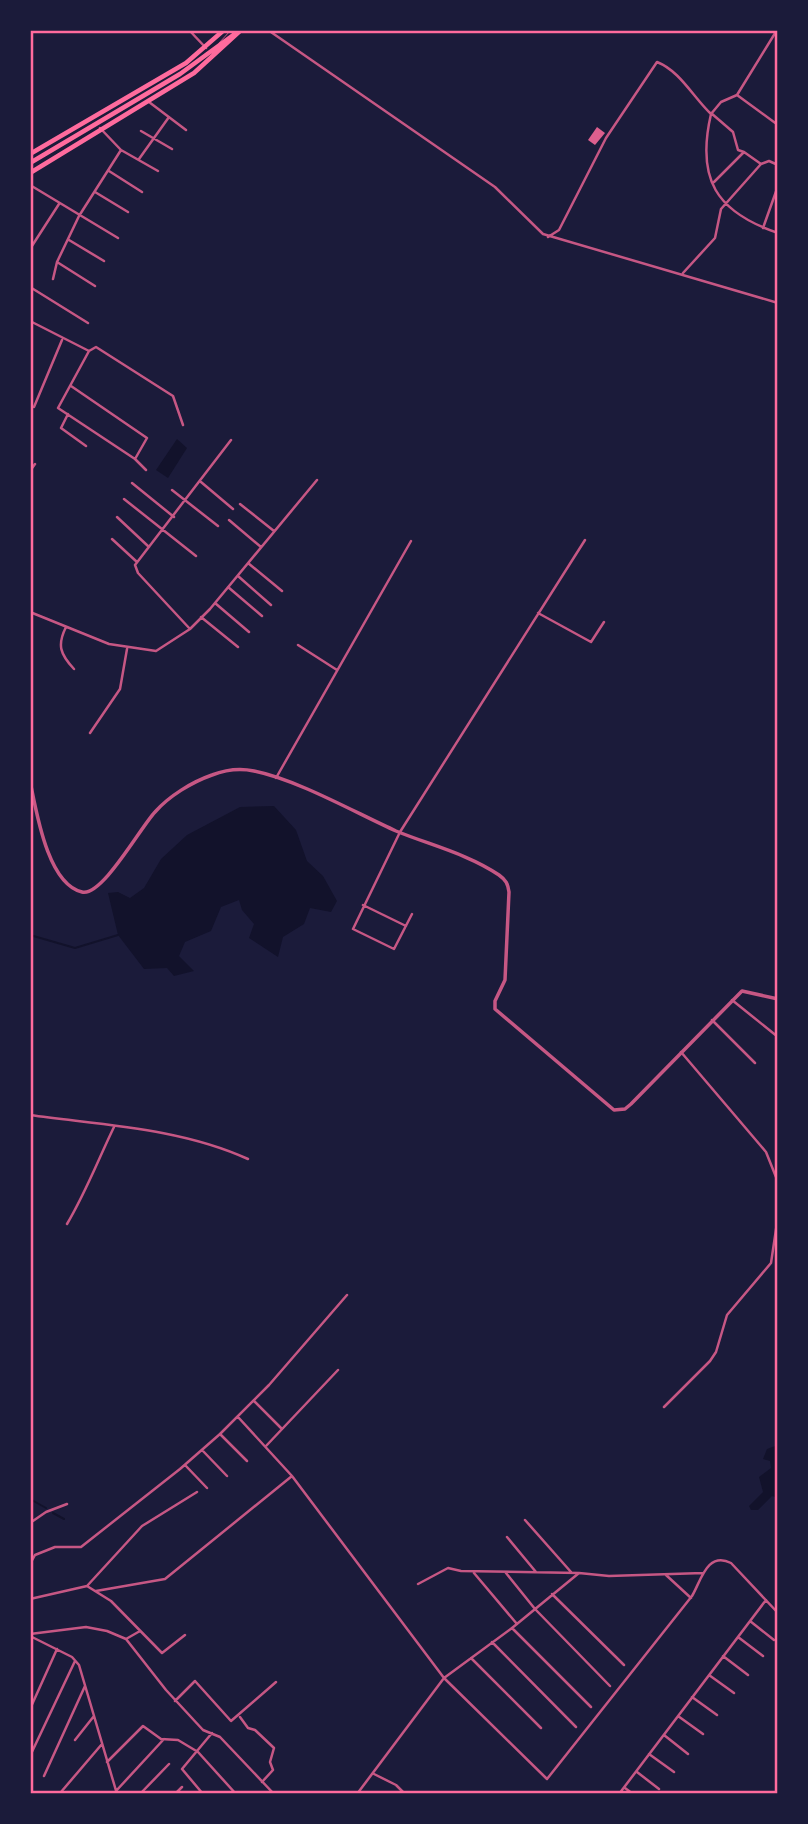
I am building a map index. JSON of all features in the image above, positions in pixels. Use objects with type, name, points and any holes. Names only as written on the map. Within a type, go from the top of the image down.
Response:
[{"type":"highway","points":[[30,154],[186,63],[224,30]]},
{"type":"highway","points":[[30,163],[180,74],[219,43],[240,31]]},
{"type":"highway","points":[[30,173],[194,73],[240,31]]},
{"type":"street","points":[[189,30],[206,48]]},
{"type":"street","points":[[268,30],[495,187],[548,237],[682,273],[778,303]]},
{"type":"street","points":[[777,30],[737,96],[721,102],[711,114],[705,139],[712,183],[725,206],[752,224],[778,233]]},
{"type":"street","points":[[548,237],[559,230],[599,150],[657,62],[676,73],[693,98],[733,132],[738,150],[761,164]]},
{"type":"street","points":[[737,96],[778,125]]},
{"type":"street","points":[[147,101],[186,130]]},
{"type":"street","points":[[139,159],[169,117]]},
{"type":"street","points":[[100,128],[121,150],[158,171]]},
{"type":"street","points":[[141,131],[172,149]]},
{"type":"street","points":[[53,279],[57,262],[79,216],[121,150]]},
{"type":"street","points":[[712,183],[744,152]]},
{"type":"street","points":[[682,273],[715,238],[718,213],[761,164],[769,161],[778,165]]},
{"type":"street","points":[[108,170],[142,192]]},
{"type":"street","points":[[30,186],[118,238]]},
{"type":"street","points":[[764,228],[778,186]]},
{"type":"street","points":[[94,191],[128,212]]},
{"type":"street","points":[[30,249],[59,204]]},
{"type":"street","points":[[69,240],[104,261]]},
{"type":"street","points":[[57,262],[95,286]]},
{"type":"street","points":[[30,287],[88,323]]},
{"type":"street","points":[[30,321],[62,340],[89,351]]},
{"type":"street","points":[[34,407],[62,340]]},
{"type":"street","points":[[146,470],[135,459],[58,408],[89,351],[96,347],[166,391],[176,403],[183,425]]},
{"type":"street","points":[[71,386],[147,438],[135,459]]},
{"type":"street","points":[[68,414],[61,428],[86,446]]},
{"type":"street","points":[[137,562],[187,501],[231,440]]},
{"type":"street","points":[[30,471],[35,464]]},
{"type":"street","points":[[30,612],[127,649],[156,651],[190,629],[202,617],[317,480]]},
{"type":"street","points":[[201,482],[233,509]]},
{"type":"street","points":[[132,483],[174,517]]},
{"type":"street","points":[[172,490],[218,526]]},
{"type":"street","points":[[124,499],[196,556]]},
{"type":"street","points":[[240,504],[274,531]]},
{"type":"street","points":[[117,517],[149,547]]},
{"type":"street","points":[[229,520],[261,547]]},
{"type":"street","points":[[112,539],[137,562],[138,573],[190,629]]},
{"type":"street","points":[[412,914],[394,949],[355,932],[353,927],[400,832],[585,540]]},
{"type":"street","points":[[275,778],[411,541]]},
{"type":"street","points":[[247,564],[282,592]]},
{"type":"street","points":[[237,576],[271,605]]},
{"type":"street","points":[[228,587],[262,616]]},
{"type":"street","points":[[215,603],[249,632]]},
{"type":"street","points":[[538,613],[591,642],[604,622]]},
{"type":"street","points":[[202,617],[238,647]]},
{"type":"street","points":[[66,627],[59,646],[64,659],[74,669]]},
{"type":"street","points":[[298,645],[337,670]]},
{"type":"street","points":[[90,733],[120,689],[127,649]]},
{"type":"street","points":[[30,781],[53,863],[66,882],[86,893],[103,882],[156,810],[180,792],[223,771],[253,771],[275,778],[480,864],[507,882],[509,892],[505,979],[495,1001],[495,1009],[614,1110],[625,1109],[741,991],[778,999]]},
{"type":"street","points":[[363,905],[406,926]]},
{"type":"street","points":[[732,1000],[778,1037]]},
{"type":"street","points":[[712,1020],[755,1063]]},
{"type":"street","points":[[681,1052],[766,1152],[778,1182]]},
{"type":"street","points":[[30,1115],[188,1138],[219,1146],[248,1159]]},
{"type":"street","points":[[67,1224],[87,1189],[89,1177],[114,1127]]},
{"type":"street","points":[[664,1407],[710,1361],[716,1352],[727,1315],[768,1269],[778,1216]]},
{"type":"street","points":[[30,1564],[36,1555],[55,1547],[81,1547],[202,1450],[254,1401],[347,1295]]},
{"type":"street","points":[[266,1446],[338,1370]]},
{"type":"street","points":[[254,1401],[282,1429]]},
{"type":"street","points":[[237,1417],[292,1476],[444,1678],[547,1779],[691,1598],[703,1573],[712,1563],[727,1561],[778,1613]]},
{"type":"street","points":[[220,1434],[247,1461]]},
{"type":"street","points":[[202,1450],[227,1476]]},
{"type":"street","points":[[184,1465],[207,1488]]},
{"type":"street","points":[[96,1591],[165,1579],[292,1476]]},
{"type":"street","points":[[30,1599],[87,1586],[142,1526],[197,1492]]},
{"type":"street","points":[[30,1523],[46,1512],[67,1504]]},
{"type":"street","points":[[525,1520],[571,1572]]},
{"type":"street","points":[[508,1537],[536,1572]]},
{"type":"street","points":[[418,1584],[442,1569],[666,1575],[703,1573]]},
{"type":"street","points":[[473,1571],[517,1624]]},
{"type":"street","points":[[504,1572],[535,1609],[610,1686]]},
{"type":"street","points":[[357,1794],[444,1678],[512,1628],[579,1573]]},
{"type":"street","points":[[666,1575],[691,1598]]},
{"type":"street","points":[[87,1586],[111,1601],[163,1654],[185,1635]]},
{"type":"street","points":[[552,1594],[624,1665]]},
{"type":"street","points":[[619,1794],[766,1600]]},
{"type":"street","points":[[750,1621],[774,1640]]},
{"type":"street","points":[[30,1635],[86,1627],[107,1631],[126,1639],[203,1730],[223,1739],[274,1794]]},
{"type":"street","points":[[512,1628],[591,1707]]},
{"type":"street","points":[[126,1639],[140,1631]]},
{"type":"street","points":[[30,1635],[76,1661],[116,1793]]},
{"type":"street","points":[[738,1637],[763,1656]]},
{"type":"street","points":[[492,1642],[576,1727]]},
{"type":"street","points":[[30,1709],[57,1649]]},
{"type":"street","points":[[723,1656],[748,1675]]},
{"type":"street","points":[[471,1658],[541,1728]]},
{"type":"street","points":[[30,1756],[76,1661]]},
{"type":"street","points":[[709,1675],[734,1693]]},
{"type":"street","points":[[175,1700],[195,1681],[228,1720],[239,1716],[276,1682]]},
{"type":"street","points":[[44,1776],[85,1686]]},
{"type":"street","points":[[692,1697],[717,1715]]},
{"type":"street","points":[[75,1740],[94,1716]]},
{"type":"street","points":[[239,1716],[246,1727],[255,1730],[274,1748],[270,1762],[273,1771],[262,1782]]},
{"type":"street","points":[[678,1716],[703,1734]]},
{"type":"street","points":[[107,1762],[141,1726],[164,1740],[178,1740],[198,1752],[236,1794]]},
{"type":"street","points":[[203,1794],[182,1770],[212,1733]]},
{"type":"street","points":[[664,1735],[688,1754]]},
{"type":"street","points":[[116,1793],[164,1740]]},
{"type":"street","points":[[61,1792],[102,1744]]},
{"type":"street","points":[[649,1754],[674,1772]]},
{"type":"street","points":[[140,1794],[169,1764]]},
{"type":"street","points":[[636,1771],[659,1789]]},
{"type":"street","points":[[374,1774],[396,1785],[405,1794]]},
{"type":"street","points":[[176,1794],[182,1787]]},
{"type":"street","points":[[624,1787],[634,1794]]},
{"type":"lane","points":[[219,43],[231,30]]},
{"type":"shaded area","points":[[177,439],[187,448],[168,478],[156,470]]},
{"type":"shaded area","points":[[274,806],[296,830],[307,861],[323,876],[337,901],[331,912],[310,908],[304,924],[283,937],[278,957],[249,938],[254,924],[242,910],[239,900],[221,907],[211,931],[185,942],[179,956],[194,971],[174,976],[167,968],[144,969],[118,935],[108,893],[118,892],[130,898],[144,888],[161,859],[187,835],[240,807]]},
{"type":"shaded area","points":[[778,1445],[778,1498],[772,1496],[758,1510],[751,1510],[749,1506],[763,1492],[759,1477],[771,1468],[770,1461],[763,1459],[767,1449]]},
{"type":"building","points":[[597,127],[605,133],[595,145],[588,140]]},
{"type":"waterway","points":[[30,935],[75,948],[118,935]]},
{"type":"waterway","points":[[30,1499],[46,1508]]},
{"type":"waterway","points":[[53,1513],[64,1519]]}]
